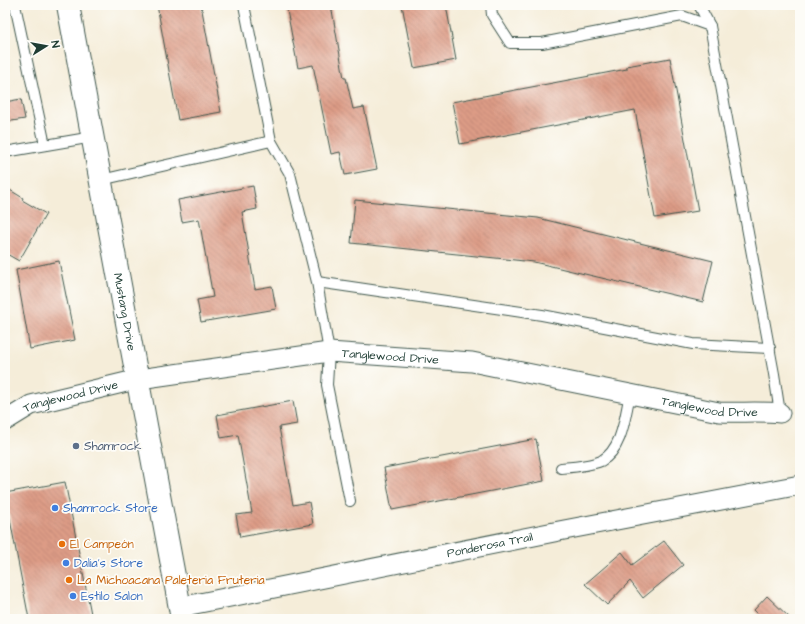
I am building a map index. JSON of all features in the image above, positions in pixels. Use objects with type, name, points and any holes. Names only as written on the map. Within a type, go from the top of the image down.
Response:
[{"type":"main road","name":"Mustang Drive","points":[[68,5],[139,379],[181,613]]},
{"type":"street","name":"Tanglewood Drive","points":[[8,413],[31,405],[139,379],[329,352],[472,362],[719,412],[748,414],[780,413]]},
{"type":"street","name":"Ponderosa Trail","points":[[181,613],[559,530],[800,485]]},
{"type":"lane","points":[[15,5],[45,145]]},
{"type":"lane","points":[[244,5],[271,141],[290,174],[317,282],[329,352],[327,385],[350,501]]},
{"type":"lane","points":[[491,5],[492,15],[510,43],[542,43],[682,16],[710,26]]},
{"type":"lane","points":[[699,5],[710,26],[770,348],[780,413]]},
{"type":"lane","points":[[5,152],[93,137]]},
{"type":"lane","points":[[101,180],[271,141]]},
{"type":"lane","points":[[317,282],[542,315],[693,344],[770,348]]},
{"type":"lane","points":[[561,468],[601,460],[610,453],[619,437],[630,394]]},
{"type":"building","points":[[157,5],[201,5],[221,112],[178,120]]},
{"type":"building","points":[[286,5],[331,5],[344,78],[346,78],[353,109],[364,107],[377,169],[345,175],[340,152],[331,154],[313,65],[298,68]]},
{"type":"building","points":[[402,5],[446,5],[456,60],[414,68]]},
{"type":"building","points":[[670,58],[698,211],[655,218],[635,110],[460,144],[452,102],[627,69],[627,66]]},
{"type":"building","points":[[21,99],[25,119],[5,122],[5,102]]},
{"type":"building","points":[[253,186],[257,209],[242,212],[255,289],[272,286],[276,309],[201,322],[197,300],[213,297],[199,219],[182,222],[178,200]]},
{"type":"building","points":[[5,187],[23,198],[22,200],[46,214],[19,261],[5,253]]},
{"type":"building","points":[[355,200],[538,218],[713,261],[703,302],[534,262],[351,243]]},
{"type":"building","points":[[59,261],[75,340],[30,349],[16,270]]},
{"type":"building","points":[[293,401],[297,424],[279,427],[293,505],[309,502],[313,524],[240,537],[236,515],[252,513],[238,435],[221,438],[217,415]]},
{"type":"building","points":[[536,439],[544,481],[392,510],[384,468]]},
{"type":"building","points":[[65,482],[92,619],[29,619],[5,493]]},
{"type":"building","points":[[664,541],[683,565],[643,598],[630,581],[607,605],[585,584],[622,552],[632,565]]},
{"type":"building","points":[[767,596],[791,619],[763,619],[754,610]]},
{"type":"place","name":"Shamrock","points":[[76,446]]},
{"type":"place","name":"Shamrock Store","points":[[55,508]]},
{"type":"place","name":"El Campeón","points":[[62,544]]},
{"type":"place","name":"Dalia's Store","points":[[66,563]]},
{"type":"place","name":"La Michoacana Paleteria Fruteria","points":[[69,580]]},
{"type":"place","name":"Estilo Salon","points":[[73,596]]}]
